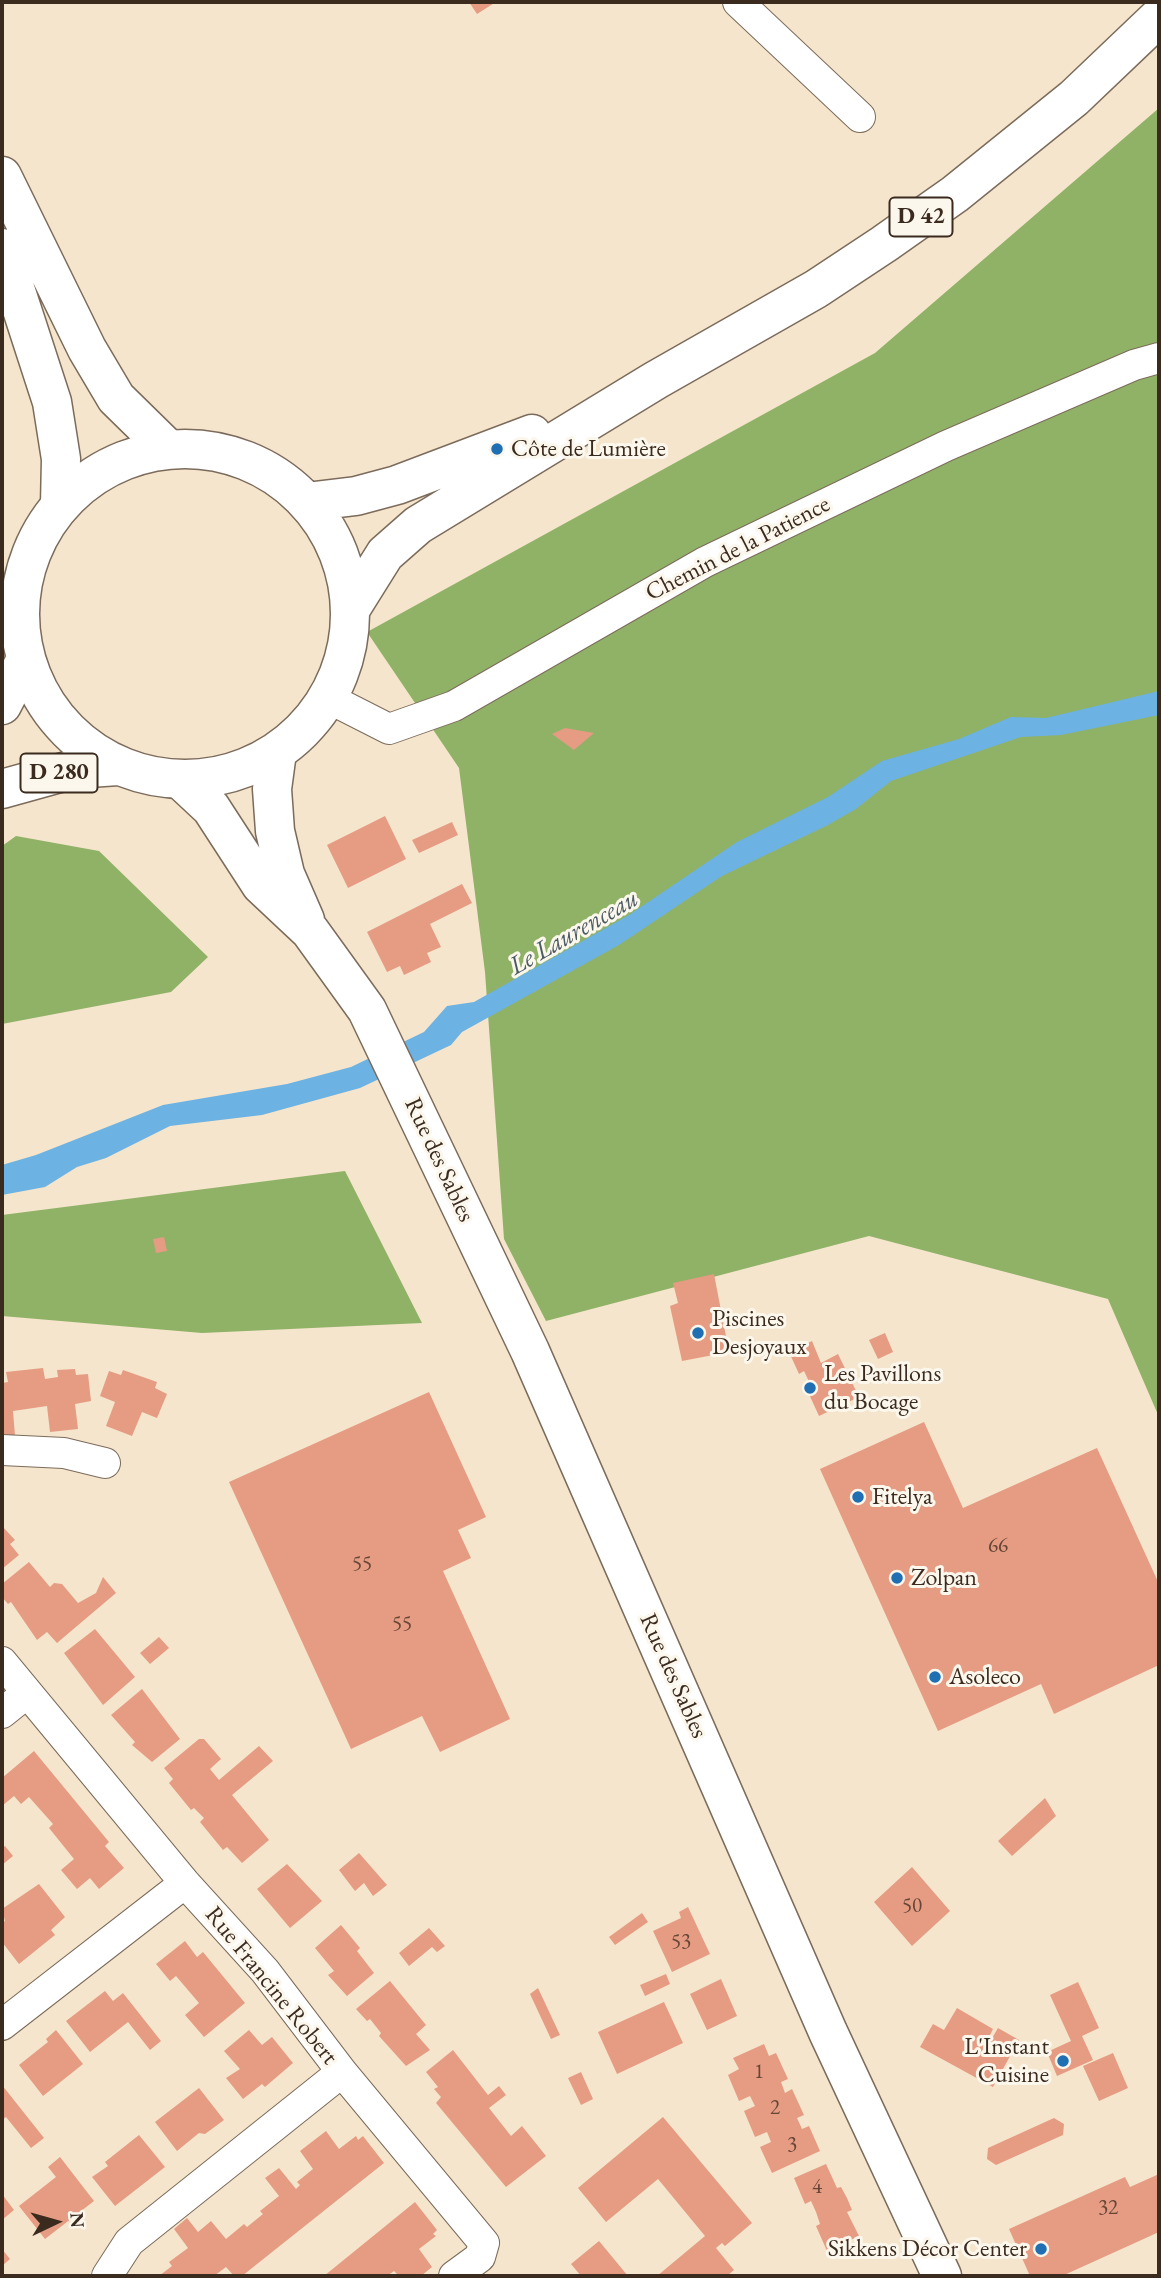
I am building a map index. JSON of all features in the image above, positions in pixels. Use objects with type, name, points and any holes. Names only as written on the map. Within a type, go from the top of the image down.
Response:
[{"type":"main road","name":"D 42","points":[[350,610],[385,554],[418,525],[656,380],[816,289],[955,194],[1074,98],[1159,17]]},
{"type":"main road","points":[[2,176],[87,349],[116,398],[168,449]]},
{"type":"main road","points":[[2,248],[21,298],[55,412],[61,459],[60,505]]},
{"type":"main road","name":"D 42","points":[[306,502],[356,496],[397,485],[497,449],[656,380]]},
{"type":"main road","points":[[168,449],[219,452],[267,470],[306,502],[329,534],[344,570],[350,610],[345,655],[328,698],[305,727],[277,752],[231,773],[181,780],[118,766],[87,748],[51,712],[25,661],[10,618],[37,539],[60,505],[91,478],[128,458],[168,449]]},
{"type":"main road","points":[[2,705],[25,661]]},
{"type":"main road","name":"Rue des Sables","points":[[277,752],[272,789],[275,831],[285,874],[310,931]]},
{"type":"main road","name":"D 280","points":[[2,789],[74,769],[118,766]]},
{"type":"main road","name":"Rue des Sables","points":[[181,780],[227,829],[261,885],[310,931],[361,1000],[393,1062],[530,1351],[828,2032],[942,2276]]},
{"type":"street","points":[[737,2],[860,117]]},
{"type":"street","name":"Chemin de la Patience","points":[[328,698],[389,729],[454,706],[717,556],[946,446],[1134,365],[1159,358]]},
{"type":"street","points":[[2,1450],[64,1453],[105,1463]]},
{"type":"street","name":"Rue Francine Robert","points":[[2,1662],[185,1883],[265,1971],[342,2072],[484,2243],[480,2257],[454,2276]]},
{"type":"street","points":[[2,1713],[27,1693]]},
{"type":"street","points":[[2,2025],[185,1883]]},
{"type":"street","points":[[107,2276],[129,2242],[342,2072]]},
{"type":"green space","points":[[1159,108],[1159,1417],[1108,1299],[869,1236],[546,1321],[504,1239],[485,972],[459,768],[367,632],[875,353]]},
{"type":"green space","points":[[16,836],[99,851],[208,957],[171,992],[2,1024],[2,846]]},
{"type":"green space","points":[[345,1171],[422,1323],[202,1333],[2,1316],[2,1215]]},
{"type":"water","points":[[1159,691],[1159,715],[1061,735],[1021,737],[891,781],[856,809],[722,876],[619,945],[462,1032],[451,1045],[360,1088],[262,1115],[170,1126],[106,1158],[77,1167],[45,1187],[2,1195],[2,1165],[36,1155],[163,1105],[287,1084],[351,1067],[424,1032],[447,1006],[474,1002],[629,915],[737,842],[828,797],[882,761],[959,739],[1011,717],[1046,718]]},
{"type":"building","points":[[469,2],[496,2],[477,14]]},
{"type":"building","points":[[565,728],[594,733],[574,750],[552,734]]},
{"type":"building","points":[[385,816],[406,859],[348,888],[327,845]]},
{"type":"building","points":[[452,822],[458,835],[419,853],[412,840]]},
{"type":"building","points":[[462,884],[472,903],[430,924],[441,947],[427,953],[431,962],[404,975],[400,966],[387,972],[367,932]]},
{"type":"building","points":[[164,1237],[167,1251],[156,1253],[153,1239]]},
{"type":"building","points":[[714,1274],[729,1352],[682,1361],[670,1306],[678,1303],[673,1283]]},
{"type":"building","points":[[885,1333],[893,1352],[878,1359],[869,1340]]},
{"type":"building","points":[[812,1341],[821,1363],[838,1354],[859,1397],[819,1416],[808,1392],[813,1390],[804,1371],[799,1374],[789,1352]]},
{"type":"building","points":[[43,1368],[45,1379],[58,1377],[57,1370],[75,1369],[76,1375],[88,1374],[91,1401],[75,1404],[78,1429],[50,1432],[47,1406],[13,1411],[15,1436],[2,1437],[2,1383],[8,1382],[6,1372]]},
{"type":"building","points":[[123,1370],[157,1382],[155,1388],[167,1394],[157,1418],[142,1412],[132,1436],[106,1426],[115,1402],[100,1396],[109,1371],[121,1375]]},
{"type":"building","points":[[429,1392],[486,1517],[458,1530],[471,1558],[443,1571],[510,1719],[440,1752],[422,1716],[351,1749],[229,1482]]},
{"type":"building","points":[[924,1422],[963,1508],[1097,1448],[1159,1584],[1159,1665],[1054,1714],[1041,1684],[938,1731],[820,1469]]},
{"type":"building","points":[[3,1527],[15,1540],[10,1544],[19,1555],[2,1569]]},
{"type":"building","points":[[29,1562],[50,1587],[54,1583],[62,1584],[78,1603],[96,1593],[103,1577],[116,1593],[57,1643],[47,1632],[37,1640],[11,1602],[8,1604],[2,1597],[2,1584]]},
{"type":"building","points":[[95,1629],[135,1677],[103,1705],[64,1653]]},
{"type":"building","points":[[159,1637],[169,1648],[150,1664],[140,1653]]},
{"type":"building","points":[[142,1689],[180,1739],[152,1762],[132,1745],[135,1742],[111,1715]]},
{"type":"building","points":[[199,1739],[204,1739],[221,1759],[210,1769],[219,1780],[259,1746],[273,1761],[232,1795],[269,1840],[242,1863],[227,1847],[223,1850],[200,1822],[204,1818],[194,1808],[191,1810],[169,1783],[173,1779],[164,1768]]},
{"type":"building","points":[[34,1751],[109,1842],[105,1846],[124,1868],[99,1889],[90,1878],[77,1889],[61,1870],[74,1859],[49,1828],[53,1824],[29,1797],[21,1804],[14,1796],[2,1806],[2,1778]]},
{"type":"building","points":[[1045,1798],[1056,1816],[1012,1856],[998,1841]]},
{"type":"building","points":[[5,1846],[13,1856],[2,1865],[2,1848]]},
{"type":"building","points":[[359,1853],[387,1885],[373,1896],[364,1883],[355,1891],[339,1870]]},
{"type":"building","points":[[287,1864],[322,1901],[290,1928],[257,1889]]},
{"type":"building","points":[[912,1867],[950,1911],[912,1946],[874,1902]]},
{"type":"building","points":[[39,1884],[65,1917],[51,1930],[55,1935],[19,1964],[2,1942],[2,1923],[5,1921],[2,1909]]},
{"type":"building","points":[[688,1907],[710,1954],[672,1972],[653,1931],[681,1918],[679,1912]]},
{"type":"building","points":[[642,1913],[648,1922],[615,1945],[609,1937]]},
{"type":"building","points":[[341,1925],[360,1948],[357,1951],[374,1973],[347,1996],[328,1975],[334,1971],[315,1948]]},
{"type":"building","points":[[429,1928],[445,1946],[437,1952],[432,1947],[409,1966],[399,1953]]},
{"type":"building","points":[[185,1941],[197,1957],[203,1952],[245,2003],[204,2037],[185,2015],[199,2003],[176,1976],[170,1981],[156,1964]]},
{"type":"building","points":[[666,1974],[670,1984],[645,1996],[640,1985]]},
{"type":"building","points":[[721,1979],[737,2016],[707,2030],[690,1994]]},
{"type":"building","points":[[390,1981],[426,2025],[416,2034],[430,2050],[406,2066],[379,2036],[381,2033],[370,2019],[367,2021],[356,2009]]},
{"type":"building","points":[[1078,1982],[1099,2028],[1082,2036],[1093,2060],[1057,2076],[1047,2052],[1071,2041],[1050,1995]]},
{"type":"building","points":[[538,1988],[560,2035],[551,2039],[530,1994]]},
{"type":"building","points":[[105,1991],[113,2001],[123,1993],[161,2041],[150,2050],[128,2022],[90,2052],[66,2021]]},
{"type":"building","points":[[664,2002],[683,2043],[617,2074],[598,2032]]},
{"type":"building","points":[[957,2008],[993,2029],[982,2051],[984,2052],[998,2028],[1019,2040],[993,2087],[920,2047],[933,2024],[944,2030]]},
{"type":"building","points":[[56,2030],[83,2064],[43,2096],[19,2065],[48,2042],[46,2039]]},
{"type":"building","points":[[249,2030],[262,2045],[272,2037],[293,2063],[265,2087],[262,2084],[243,2099],[226,2078],[240,2069],[224,2051]]},
{"type":"building","points":[[764,2044],[769,2056],[776,2053],[788,2079],[781,2082],[785,2093],[792,2089],[804,2115],[797,2118],[802,2129],[809,2126],[820,2151],[772,2173],[760,2147],[771,2142],[767,2132],[755,2137],[744,2111],[755,2106],[750,2096],[739,2101],[728,2075],[739,2069],[733,2058]]},
{"type":"building","points":[[453,2050],[488,2095],[499,2086],[506,2095],[489,2108],[511,2136],[522,2126],[546,2156],[506,2187],[436,2103],[441,2097],[434,2089],[438,2087],[426,2072]]},
{"type":"building","points":[[1113,2053],[1128,2088],[1099,2101],[1083,2066]]},
{"type":"building","points":[[581,2072],[593,2099],[581,2105],[568,2078]]},
{"type":"building","points":[[2,2085],[44,2138],[31,2148],[6,2117],[2,2120]]},
{"type":"building","points":[[199,2088],[224,2120],[205,2134],[199,2133],[177,2151],[155,2122]]},
{"type":"building","points":[[663,2117],[752,2223],[725,2246],[722,2243],[716,2248],[734,2270],[727,2276],[657,2276],[705,2236],[658,2179],[606,2222],[578,2188]]},
{"type":"building","points":[[1054,2118],[1064,2124],[1063,2135],[996,2165],[987,2159],[988,2148]]},
{"type":"building","points":[[326,2131],[339,2149],[356,2136],[358,2140],[363,2136],[384,2163],[242,2276],[234,2276],[226,2267],[214,2276],[159,2276],[172,2266],[169,2262],[188,2248],[174,2229],[187,2218],[198,2232],[211,2221],[226,2239],[244,2224],[247,2227],[263,2214],[260,2211],[279,2196],[265,2178],[279,2168],[296,2189],[300,2185],[297,2182],[313,2169],[300,2151]]},
{"type":"building","points":[[139,2135],[165,2167],[115,2206],[92,2177],[108,2166],[105,2162]]},
{"type":"building","points":[[60,2157],[94,2201],[45,2239],[19,2206],[56,2177],[48,2167]]},
{"type":"building","points":[[826,2164],[837,2188],[841,2187],[847,2198],[852,2210],[847,2212],[859,2236],[827,2251],[816,2226],[820,2224],[816,2212],[811,2201],[805,2204],[794,2178]]},
{"type":"building","points":[[1159,2174],[1159,2232],[1062,2276],[1030,2276],[1009,2229],[1125,2177],[1130,2187]]},
{"type":"building","points":[[2,2194],[14,2210],[2,2220]]},
{"type":"building","points":[[415,2202],[437,2230],[433,2234],[436,2236],[419,2249],[432,2267],[421,2276],[399,2276],[394,2271],[387,2276],[324,2276]]},
{"type":"building","points":[[599,2241],[628,2276],[581,2276],[571,2264]]},
{"type":"building","points":[[2,2249],[10,2259],[2,2266]]},
{"type":"place","name":"Côte de Lumière","points":[[497,449]]},
{"type":"place","name":"Piscines Desjoyaux","points":[[698,1333]]},
{"type":"place","name":"Les Pavillons du Bocage","points":[[810,1388]]},
{"type":"place","name":"Fitelya","points":[[858,1497]]},
{"type":"place","name":"Zolpan","points":[[897,1578]]},
{"type":"place","name":"Asoleco","points":[[935,1677]]},
{"type":"place","name":"L'Instant Cuisine","points":[[1063,2061]]},
{"type":"place","name":"Sikkens Décor Center","points":[[1041,2249]]},
{"type":"water label","name":"Le Laurenceau","points":[[574,933]]}]
